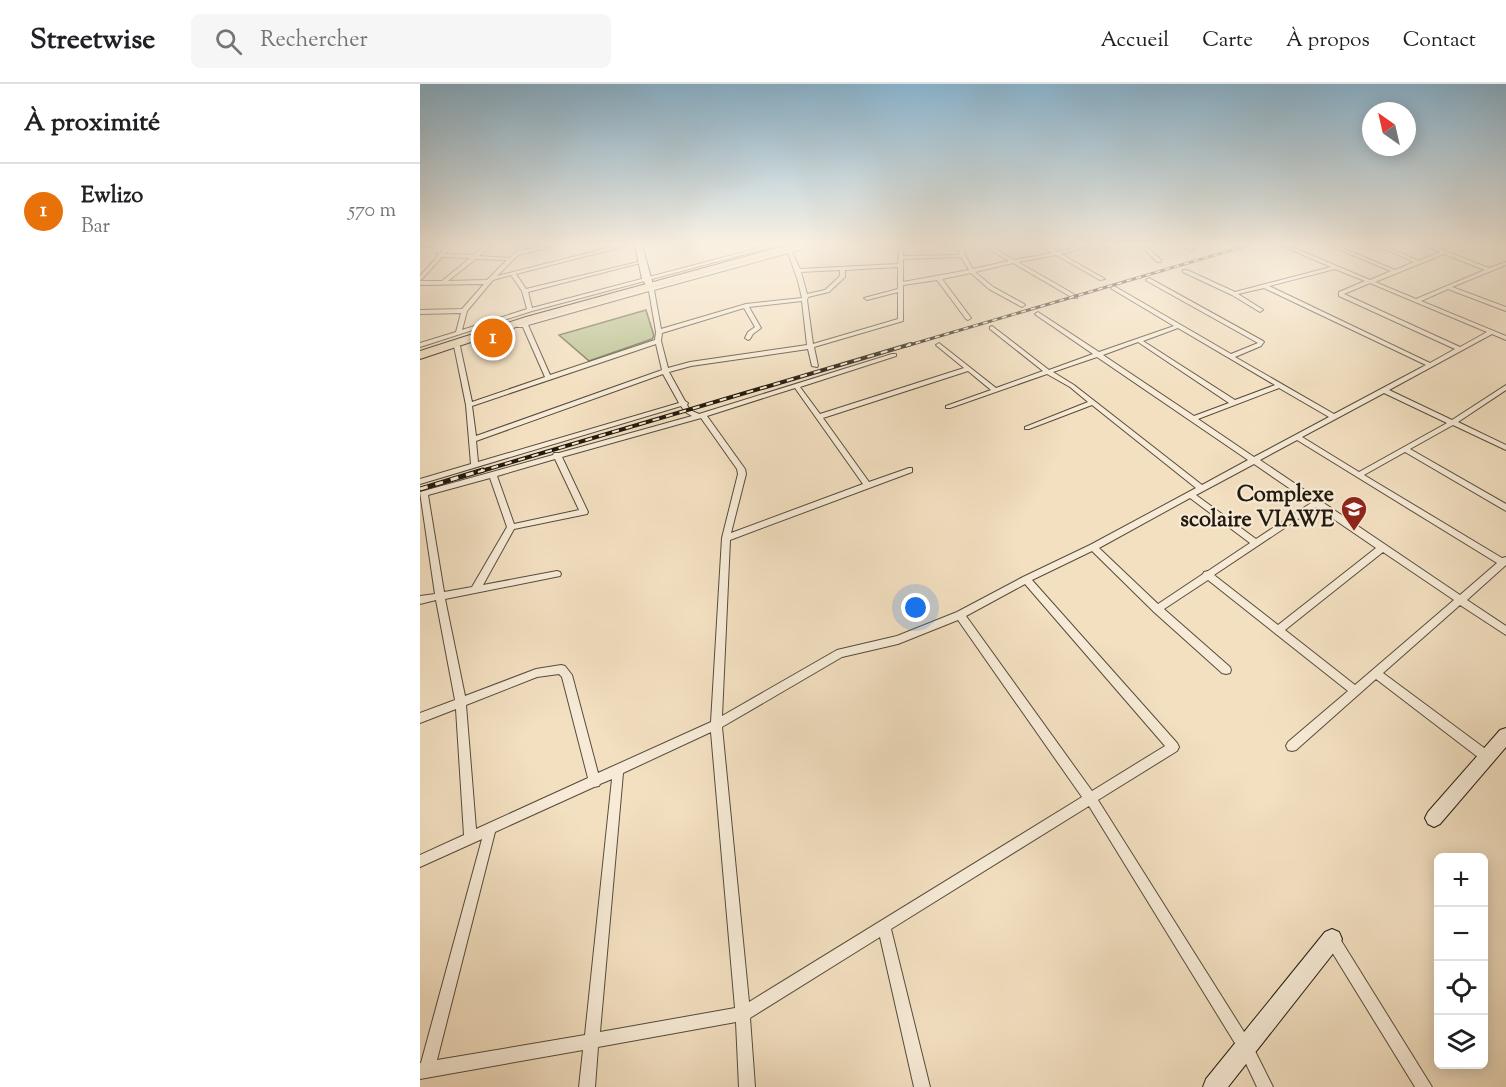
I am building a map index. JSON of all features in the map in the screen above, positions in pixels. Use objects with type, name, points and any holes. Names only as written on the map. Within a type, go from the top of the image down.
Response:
[{"type":"highway","points":[[420,350],[529,315],[619,292]]},
{"type":"highway","points":[[420,357],[530,319],[622,292]]},
{"type":"street","points":[[459,331],[464,311],[480,292]]},
{"type":"street","points":[[525,292],[530,310]]},
{"type":"street","points":[[420,345],[530,310],[613,292]]},
{"type":"street","points":[[420,357],[625,292]]},
{"type":"street","points":[[651,292],[665,371],[687,411],[701,416],[741,469],[742,474],[726,538],[716,725],[743,1014],[747,1087]]},
{"type":"street","points":[[805,292],[809,347],[815,366]]},
{"type":"street","points":[[659,332],[746,306],[805,299],[806,296],[822,292]]},
{"type":"street","points":[[867,298],[887,292]]},
{"type":"street","points":[[474,440],[665,371],[690,364],[809,347],[901,320],[902,292]]},
{"type":"street","points":[[949,292],[968,318]]},
{"type":"street","points":[[999,292],[1022,305]]},
{"type":"street","points":[[1066,292],[1075,297]]},
{"type":"street","points":[[1121,292],[1332,416]]},
{"type":"street","points":[[1170,292],[1261,342],[1259,345],[1231,356]]},
{"type":"street","points":[[1229,292],[1260,310]]},
{"type":"street","points":[[1234,294],[1243,292]]},
{"type":"street","points":[[1278,292],[1430,365]]},
{"type":"street","points":[[1344,292],[1341,295],[1459,349]]},
{"type":"street","points":[[1390,292],[1506,338]]},
{"type":"street","points":[[1414,301],[1439,292]]},
{"type":"street","points":[[1460,292],[1504,307]]},
{"type":"street","points":[[746,306],[758,328],[750,333],[748,338]]},
{"type":"street","points":[[420,312],[464,311]]},
{"type":"street","points":[[1038,314],[1097,356],[1461,598],[1506,631]]},
{"type":"street","points":[[525,324],[548,377]]},
{"type":"street","points":[[948,407],[1179,326]]},
{"type":"street","points":[[992,328],[1048,372],[1072,386],[1201,488]]},
{"type":"street","points":[[420,861],[716,725],[840,653],[898,640],[960,615],[1026,579],[1093,547],[1252,460],[1298,438],[1332,416],[1492,332]]},
{"type":"street","points":[[1138,340],[1233,402]]},
{"type":"street","points":[[469,405],[658,341]]},
{"type":"street","points":[[939,345],[996,391]]},
{"type":"street","points":[[457,346],[469,405],[475,465]]},
{"type":"street","points":[[471,836],[461,703],[422,495],[701,416],[894,355]]},
{"type":"street","points":[[818,417],[969,369]]},
{"type":"street","points":[[796,385],[867,485]]},
{"type":"street","points":[[1193,419],[1281,385]]},
{"type":"street","points":[[1359,475],[1455,422],[1506,387]]},
{"type":"street","points":[[1384,390],[1506,448]]},
{"type":"street","points":[[1027,428],[1091,402]]},
{"type":"street","points":[[420,482],[685,404]]},
{"type":"street","points":[[1292,746],[1505,561],[1298,438]]},
{"type":"street","points":[[1406,450],[1506,508]]},
{"type":"street","points":[[475,590],[511,527],[584,512],[557,455]]},
{"type":"street","points":[[726,538],[909,470]]},
{"type":"street","points":[[492,474],[511,527]]},
{"type":"street","points":[[1190,494],[1254,542]]},
{"type":"street","points":[[1156,609],[1316,503]]},
{"type":"street","points":[[1093,547],[1156,609],[1226,670]]},
{"type":"street","points":[[1279,630],[1383,547]]},
{"type":"street","points":[[420,600],[557,574]]},
{"type":"street","points":[[1208,574],[1355,691]]},
{"type":"street","points":[[489,830],[423,1071],[743,1014],[1173,747],[1026,579]]},
{"type":"street","points":[[960,615],[1092,799],[1246,1048],[1265,1087]]},
{"type":"street","points":[[420,718],[536,673],[561,669],[567,675],[595,782]]},
{"type":"street","points":[[1375,673],[1487,758]]},
{"type":"street","points":[[1434,818],[1506,735]]},
{"type":"street","points":[[587,1087],[618,771]]},
{"type":"street","points":[[884,926],[922,1087]]},
{"type":"street","points":[[1214,1087],[1332,939],[1424,1087]]},
{"type":"green space","points":[[646,310],[654,336],[652,339],[589,361],[559,335]]},
{"type":"railway","points":[[906,346],[1090,292]]},
{"type":"railway","points":[[478,472],[911,344]]},
{"type":"railway","points":[[420,489],[483,470]]},
{"type":"place","name":"Ewlizo","points":[[493,338]]},
{"type":"place","name":"Complexe scolaire VIAWE","points":[[1354,532]]}]
